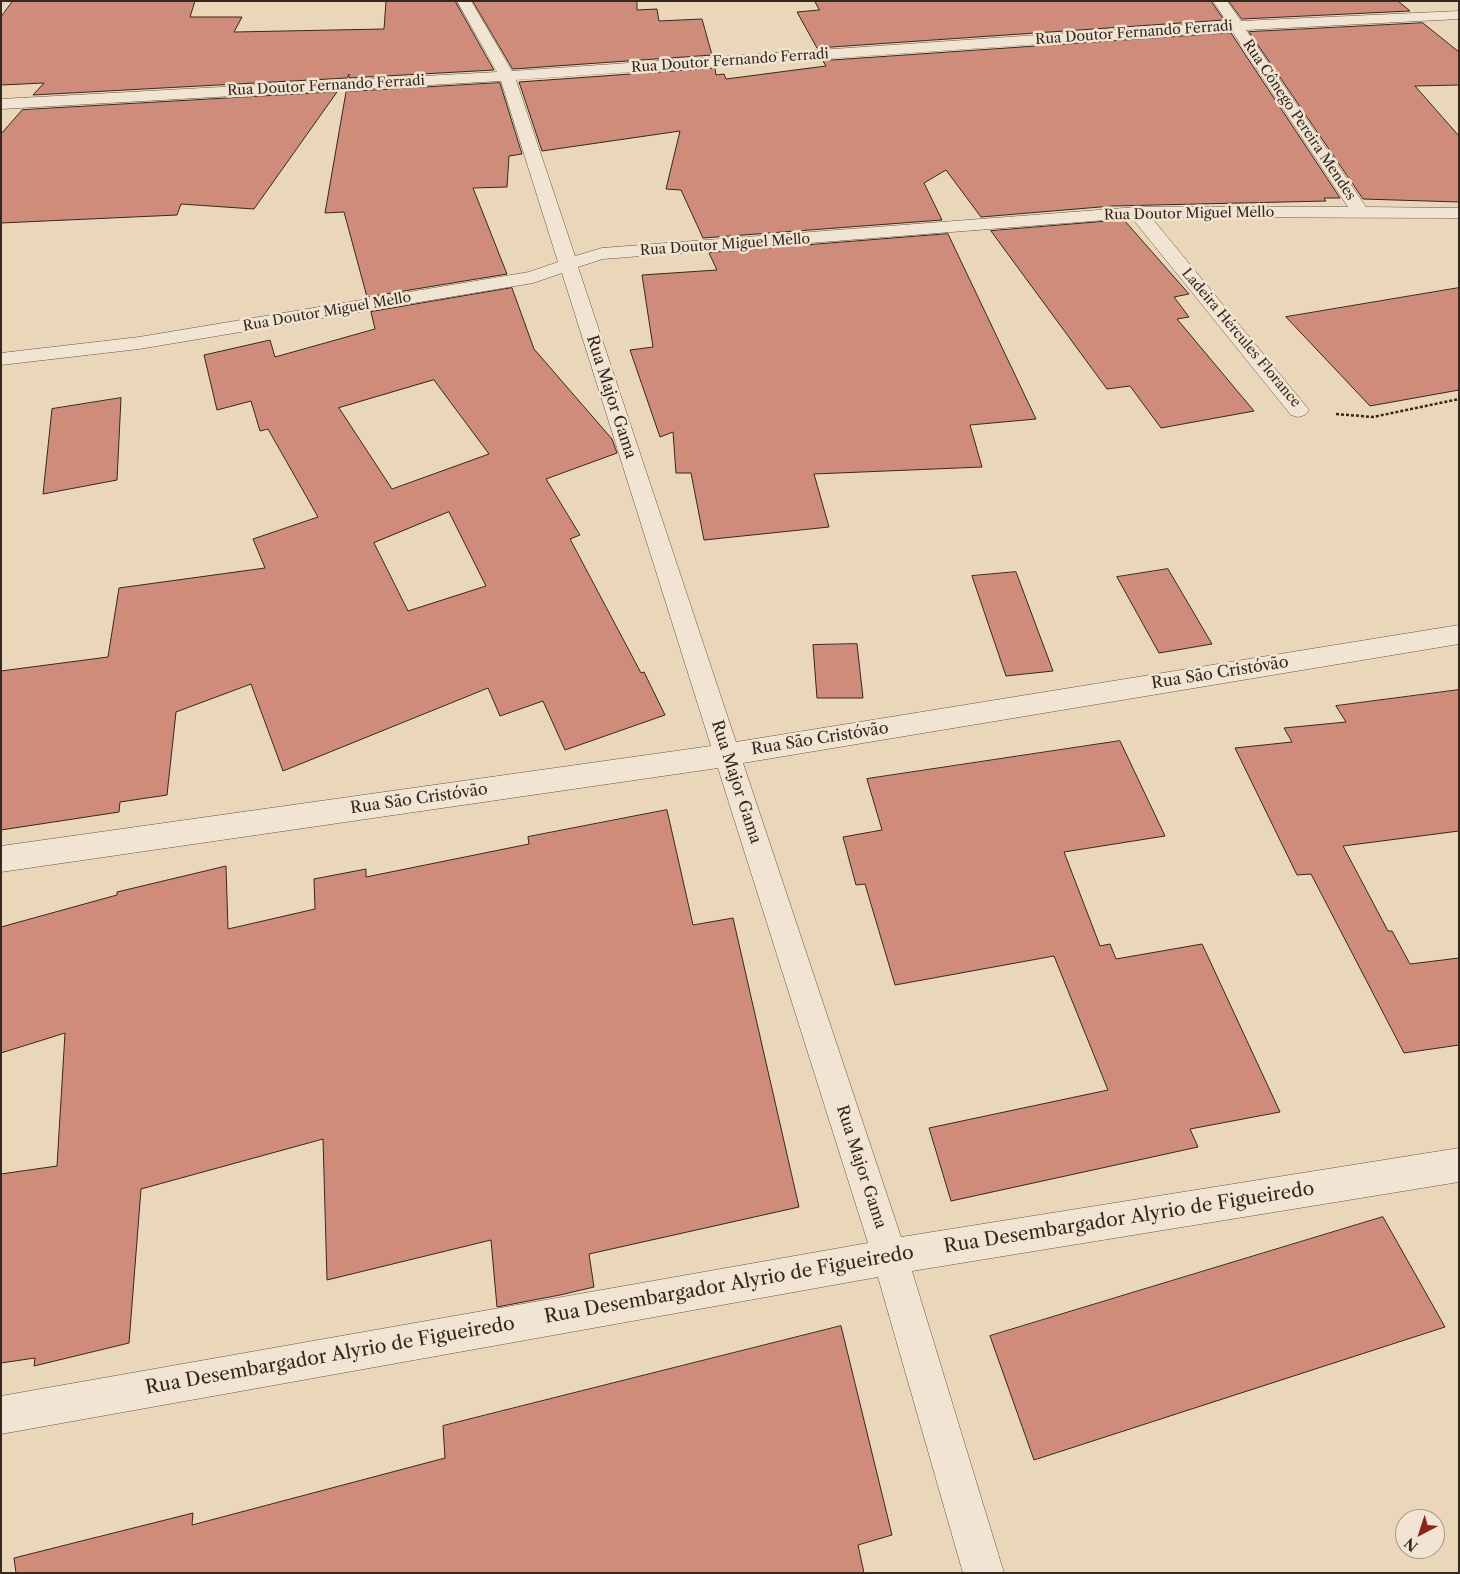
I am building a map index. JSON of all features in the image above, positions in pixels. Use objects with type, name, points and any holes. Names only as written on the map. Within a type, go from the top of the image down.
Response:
[{"type":"street","name":"Rua Major Gama","points":[[464,1],[507,76],[890,1256],[984,1573]]},
{"type":"street","name":"Rua Cônego Pereira Mendes","points":[[1220,1],[1361,213]]},
{"type":"street","name":"Rua Doutor Fernando Ferradi","points":[[1,104],[507,76],[1237,26],[1459,15]]},
{"type":"street","name":"Rua Doutor Miguel Mello","points":[[1,359],[169,338],[533,277],[602,254],[1137,212],[1458,214]]},
{"type":"street","name":"Ladeira Hércules Florance","points":[[1137,212],[1298,410]]},
{"type":"street","name":"Rua São Cristóvão","points":[[1,858],[727,755],[1459,634]]},
{"type":"street","name":"Rua Desembargador Alyrio de Figueiredo","points":[[1,1415],[890,1256],[1459,1166]]},
{"type":"path","name":"Ladeira Hércules Florance","points":[[1298,410],[1373,417],[1459,399]]},
{"type":"building","points":[[13,1],[195,1],[190,17],[242,17],[234,32],[384,29],[386,1],[455,1],[494,70],[349,78],[349,74],[347,78],[33,95],[44,83],[1,85],[1,17]]},
{"type":"building","points":[[473,1],[637,1],[637,10],[657,9],[659,21],[702,19],[712,55],[513,69]]},
{"type":"building","points":[[815,1],[1211,1],[1224,20],[817,48],[797,12],[819,10]]},
{"type":"building","points":[[1229,1],[1398,1],[1410,11],[1242,19]]},
{"type":"building","points":[[1423,23],[1459,52],[1459,85],[1415,86],[1459,136],[1459,202],[1363,199],[1249,32]]},
{"type":"building","points":[[1231,33],[1340,198],[1324,198],[1326,201],[1112,206],[981,217],[946,170],[924,183],[942,220],[703,238],[681,190],[666,189],[680,131],[542,151],[519,82],[715,68],[716,75],[724,74],[726,79],[826,66],[823,61]]},
{"type":"building","points":[[500,83],[522,154],[509,156],[507,187],[473,188],[507,274],[367,297],[344,212],[325,213],[346,92]]},
{"type":"building","points":[[337,92],[254,209],[181,204],[177,215],[1,223],[1,134],[22,110]]},
{"type":"building","points":[[1124,220],[1189,294],[1174,297],[1189,317],[1177,319],[1254,411],[1161,428],[1130,386],[1107,389],[991,231]]},
{"type":"building","points":[[948,234],[1036,419],[970,425],[982,467],[814,474],[829,527],[704,540],[691,473],[676,473],[673,432],[660,437],[630,350],[653,347],[642,275],[717,270],[709,253]]},
{"type":"building","points":[[512,288],[534,349],[612,439],[617,453],[546,479],[580,535],[570,539],[641,673],[644,672],[665,715],[565,750],[543,701],[500,716],[488,688],[283,771],[251,684],[176,712],[167,795],[120,802],[119,812],[1,830],[1,671],[108,657],[119,588],[265,568],[253,539],[318,517],[268,429],[260,431],[251,401],[217,410],[204,355],[270,340],[275,357],[375,329],[371,312]],"holes":[[[434,380],[489,454],[392,489],[339,408]],[[449,512],[486,586],[408,611],[374,543]]]},
{"type":"building","points":[[1459,288],[1459,390],[1370,406],[1286,317]]},
{"type":"building","points":[[121,398],[117,480],[43,494],[52,409]]},
{"type":"building","points":[[1168,569],[1212,644],[1159,653],[1117,577]]},
{"type":"building","points":[[1016,572],[1053,671],[1006,676],[972,576]]},
{"type":"building","points":[[857,644],[863,698],[817,698],[813,645]]},
{"type":"building","points":[[1459,690],[1459,831],[1343,846],[1388,931],[1392,931],[1410,964],[1459,958],[1459,1045],[1404,1053],[1311,874],[1297,875],[1235,748],[1292,742],[1284,728],[1346,722],[1336,706]]},
{"type":"building","points":[[1120,741],[1165,836],[1064,852],[1100,946],[1110,944],[1116,959],[1202,944],[1280,1112],[1190,1129],[1198,1147],[951,1201],[929,1128],[1108,1090],[1054,956],[895,985],[865,884],[856,885],[843,837],[882,830],[867,779]]},
{"type":"building","points":[[667,810],[693,925],[733,918],[799,1207],[589,1254],[594,1287],[497,1307],[491,1240],[327,1280],[323,1139],[141,1189],[129,1343],[34,1366],[35,1358],[1,1363],[1,1174],[57,1166],[65,1033],[1,1053],[1,927],[117,895],[117,892],[226,866],[228,929],[315,909],[314,879],[366,869],[366,877],[529,844],[528,837]]},
{"type":"building","points":[[1383,1217],[1445,1327],[1034,1460],[990,1336]]},
{"type":"building","points":[[841,1326],[892,1535],[858,1545],[864,1573],[16,1573],[14,1558],[193,1513],[192,1525],[445,1458],[443,1426]]}]
